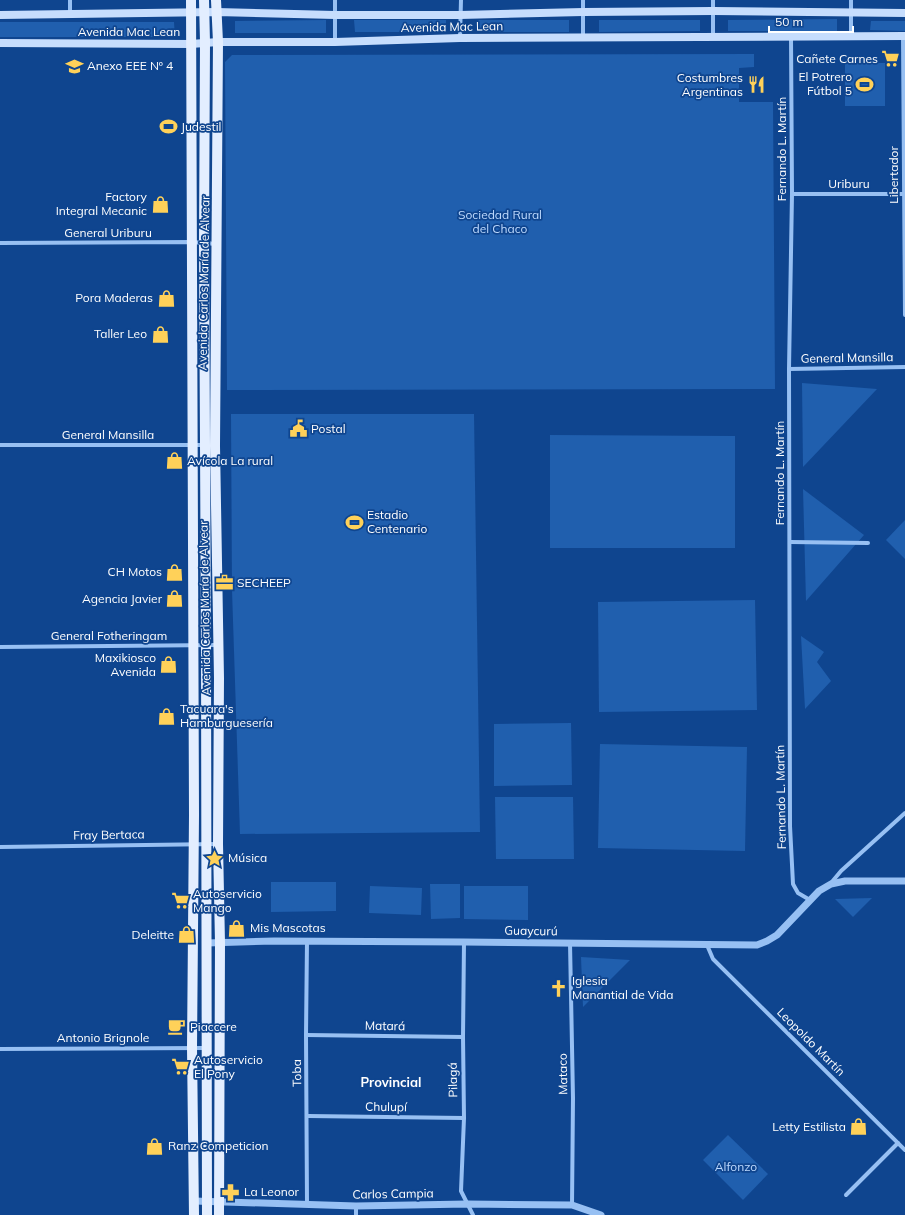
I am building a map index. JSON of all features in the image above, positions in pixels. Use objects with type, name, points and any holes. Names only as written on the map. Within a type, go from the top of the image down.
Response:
[{"type":"main road","name":"Avenida Carlos María de Alvear","points":[[192,0],[194,844],[192,1048],[194,1215]]},
{"type":"main road","name":"Avenida Carlos María de Alvear","points":[[204,0],[204,243],[219,678],[219,1215]]},
{"type":"main road","name":"Avenida Carlos María de Alvear","points":[[207,1215],[206,645],[216,244],[218,42],[216,0]]},
{"type":"main road","name":"Avenida Mac Lean","points":[[0,15],[217,12],[335,15],[460,15],[713,11],[905,13]]},
{"type":"main road","name":"Avenida Mac Lean","points":[[0,43],[191,44],[205,42],[335,42],[460,38],[904,36]]},
{"type":"street","points":[[70,0],[70,14]]},
{"type":"street","points":[[335,0],[335,42]]},
{"type":"street","points":[[460,0],[460,38]]},
{"type":"street","points":[[583,0],[583,37]]},
{"type":"street","points":[[713,0],[713,37]]},
{"type":"street","points":[[851,0],[851,36]]},
{"type":"street","name":"Libertador","points":[[904,36],[905,315]]},
{"type":"street","name":"Fernando L. Martín","points":[[791,37],[792,194],[789,369],[790,826],[793,884],[798,893],[810,900]]},
{"type":"street","name":"Uriburu","points":[[792,194],[905,194]]},
{"type":"street","name":"General Uriburu","points":[[0,243],[192,242],[216,244]]},
{"type":"street","name":"General Mansilla","points":[[789,369],[905,367]]},
{"type":"street","name":"General Mansilla","points":[[0,445],[210,446]]},
{"type":"street","points":[[790,542],[868,543]]},
{"type":"street","name":"General Fotheringam","points":[[0,647],[218,645]]},
{"type":"street","points":[[831,884],[840,871],[905,813]]},
{"type":"street","name":"Fray Bertaca","points":[[0,846],[218,844]]},
{"type":"street","points":[[831,884],[845,881],[905,881]]},
{"type":"street","name":"Guaycurú","points":[[207,943],[274,941],[757,945],[777,935],[819,891],[831,884]]},
{"type":"street","name":"Toba","points":[[307,942],[307,1204]]},
{"type":"street","name":"Pilagá","points":[[464,942],[464,1118],[461,1191],[473,1215]]},
{"type":"street","name":"Mataco","points":[[570,943],[573,1098],[572,1205]]},
{"type":"street","name":"Leopoldo Martín","points":[[707,945],[713,959],[905,1150]]},
{"type":"street","name":"Matará","points":[[306,1035],[463,1037]]},
{"type":"street","name":"Antonio Brignole","points":[[0,1049],[207,1048]]},
{"type":"street","name":"Chulupí","points":[[308,1116],[464,1118]]},
{"type":"street","points":[[846,1195],[898,1143]]},
{"type":"street","name":"Carlos Campia","points":[[194,1201],[356,1206],[467,1204],[572,1205],[601,1215]]},
{"type":"street","points":[[356,1206],[356,1215]]},
{"type":"green space","points":[[837,19],[837,31],[728,31],[728,20]]},
{"type":"green space","points":[[326,20],[326,33],[235,33],[235,21]]},
{"type":"green space","points":[[354,20],[446,20],[446,32],[355,32]]},
{"type":"green space","points":[[478,20],[569,20],[569,32],[478,32]]},
{"type":"green space","points":[[599,20],[700,20],[700,31],[599,32]]},
{"type":"green space","points":[[871,21],[905,21],[905,31],[870,30]]},
{"type":"green space","points":[[0,22],[174,22],[175,37],[0,37]]},
{"type":"green space","name":"Sociedad Rural del Chaco","points":[[754,54],[754,67],[739,68],[739,102],[773,102],[775,389],[227,390],[225,62],[232,55]]},
{"type":"green space","name":"El Potrero Fútbol 5","points":[[845,63],[885,63],[885,106],[845,106]]},
{"type":"green space","points":[[802,383],[877,389],[803,467]]},
{"type":"green space","points":[[231,414],[474,414],[480,832],[240,834],[232,590]]},
{"type":"green space","points":[[550,435],[735,436],[735,548],[550,548]]},
{"type":"green space","points":[[803,489],[864,535],[806,601]]},
{"type":"green space","points":[[905,520],[905,559],[886,540]]},
{"type":"green space","points":[[755,600],[757,710],[599,712],[598,602]]},
{"type":"green space","points":[[801,636],[824,652],[817,662],[831,681],[805,709]]},
{"type":"green space","points":[[571,723],[572,785],[494,786],[494,724]]},
{"type":"green space","points":[[600,744],[747,747],[745,851],[598,848]]},
{"type":"green space","points":[[495,797],[573,797],[574,859],[496,859]]},
{"type":"green space","points":[[271,882],[336,882],[336,911],[271,912]]},
{"type":"green space","points":[[430,884],[460,884],[460,918],[431,919]]},
{"type":"green space","points":[[370,886],[422,888],[421,915],[369,913]]},
{"type":"green space","points":[[464,886],[528,886],[528,920],[464,919]]},
{"type":"green space","points":[[872,898],[853,917],[835,899]]},
{"type":"green space","points":[[581,957],[630,960],[583,1007]]},
{"type":"green space","name":"Alfonzo","points":[[728,1135],[768,1174],[743,1200],[703,1160]]},
{"type":"place","name":"Cañete Carnes","points":[[891,59]]},
{"type":"place","name":"Anexo EEE Nº 4","points":[[74,66]]},
{"type":"place","name":"El Potrero Fútbol 5","points":[[865,84]]},
{"type":"place","name":"Costumbres Argentinas","points":[[756,85]]},
{"type":"place","name":"Judestil","points":[[168,127]]},
{"type":"place","name":"Factory Integral Mecanic","points":[[160,204]]},
{"type":"place","name":"Pora Maderas","points":[[166,298]]},
{"type":"place","name":"Taller Leo","points":[[160,334]]},
{"type":"place","name":"Postal","points":[[298,429]]},
{"type":"place","name":"Avícola La rural","points":[[174,461]]},
{"type":"place","name":"Estadio Centenario","points":[[354,522]]},
{"type":"place","name":"CH Motos","points":[[175,572]]},
{"type":"place","name":"SECHEEP","points":[[224,583]]},
{"type":"place","name":"Agencia Javier","points":[[175,599]]},
{"type":"place","name":"Maxikiosco Avenida","points":[[169,665]]},
{"type":"place","name":"Tacuara's Hamburguesería","points":[[167,716]]},
{"type":"place","name":"Música","points":[[215,858]]},
{"type":"place","name":"Autoservicio Mango","points":[[180,901]]},
{"type":"place","name":"Mis Mascotas","points":[[237,928]]},
{"type":"place","name":"Deleitte","points":[[187,935]]},
{"type":"place","name":"Iglesia Manantial de Vida","points":[[559,988]]},
{"type":"place","name":"Piaccere","points":[[177,1027]]},
{"type":"place","name":"Autoservicio El Pony","points":[[181,1067]]},
{"type":"place","name":"Letty Estilista","points":[[859,1127]]},
{"type":"place","name":"Ranz Competicion","points":[[155,1146]]},
{"type":"place","name":"La Leonor","points":[[231,1192]]},
{"type":"district","name":"Provincial","points":[[391,1082]]}]
